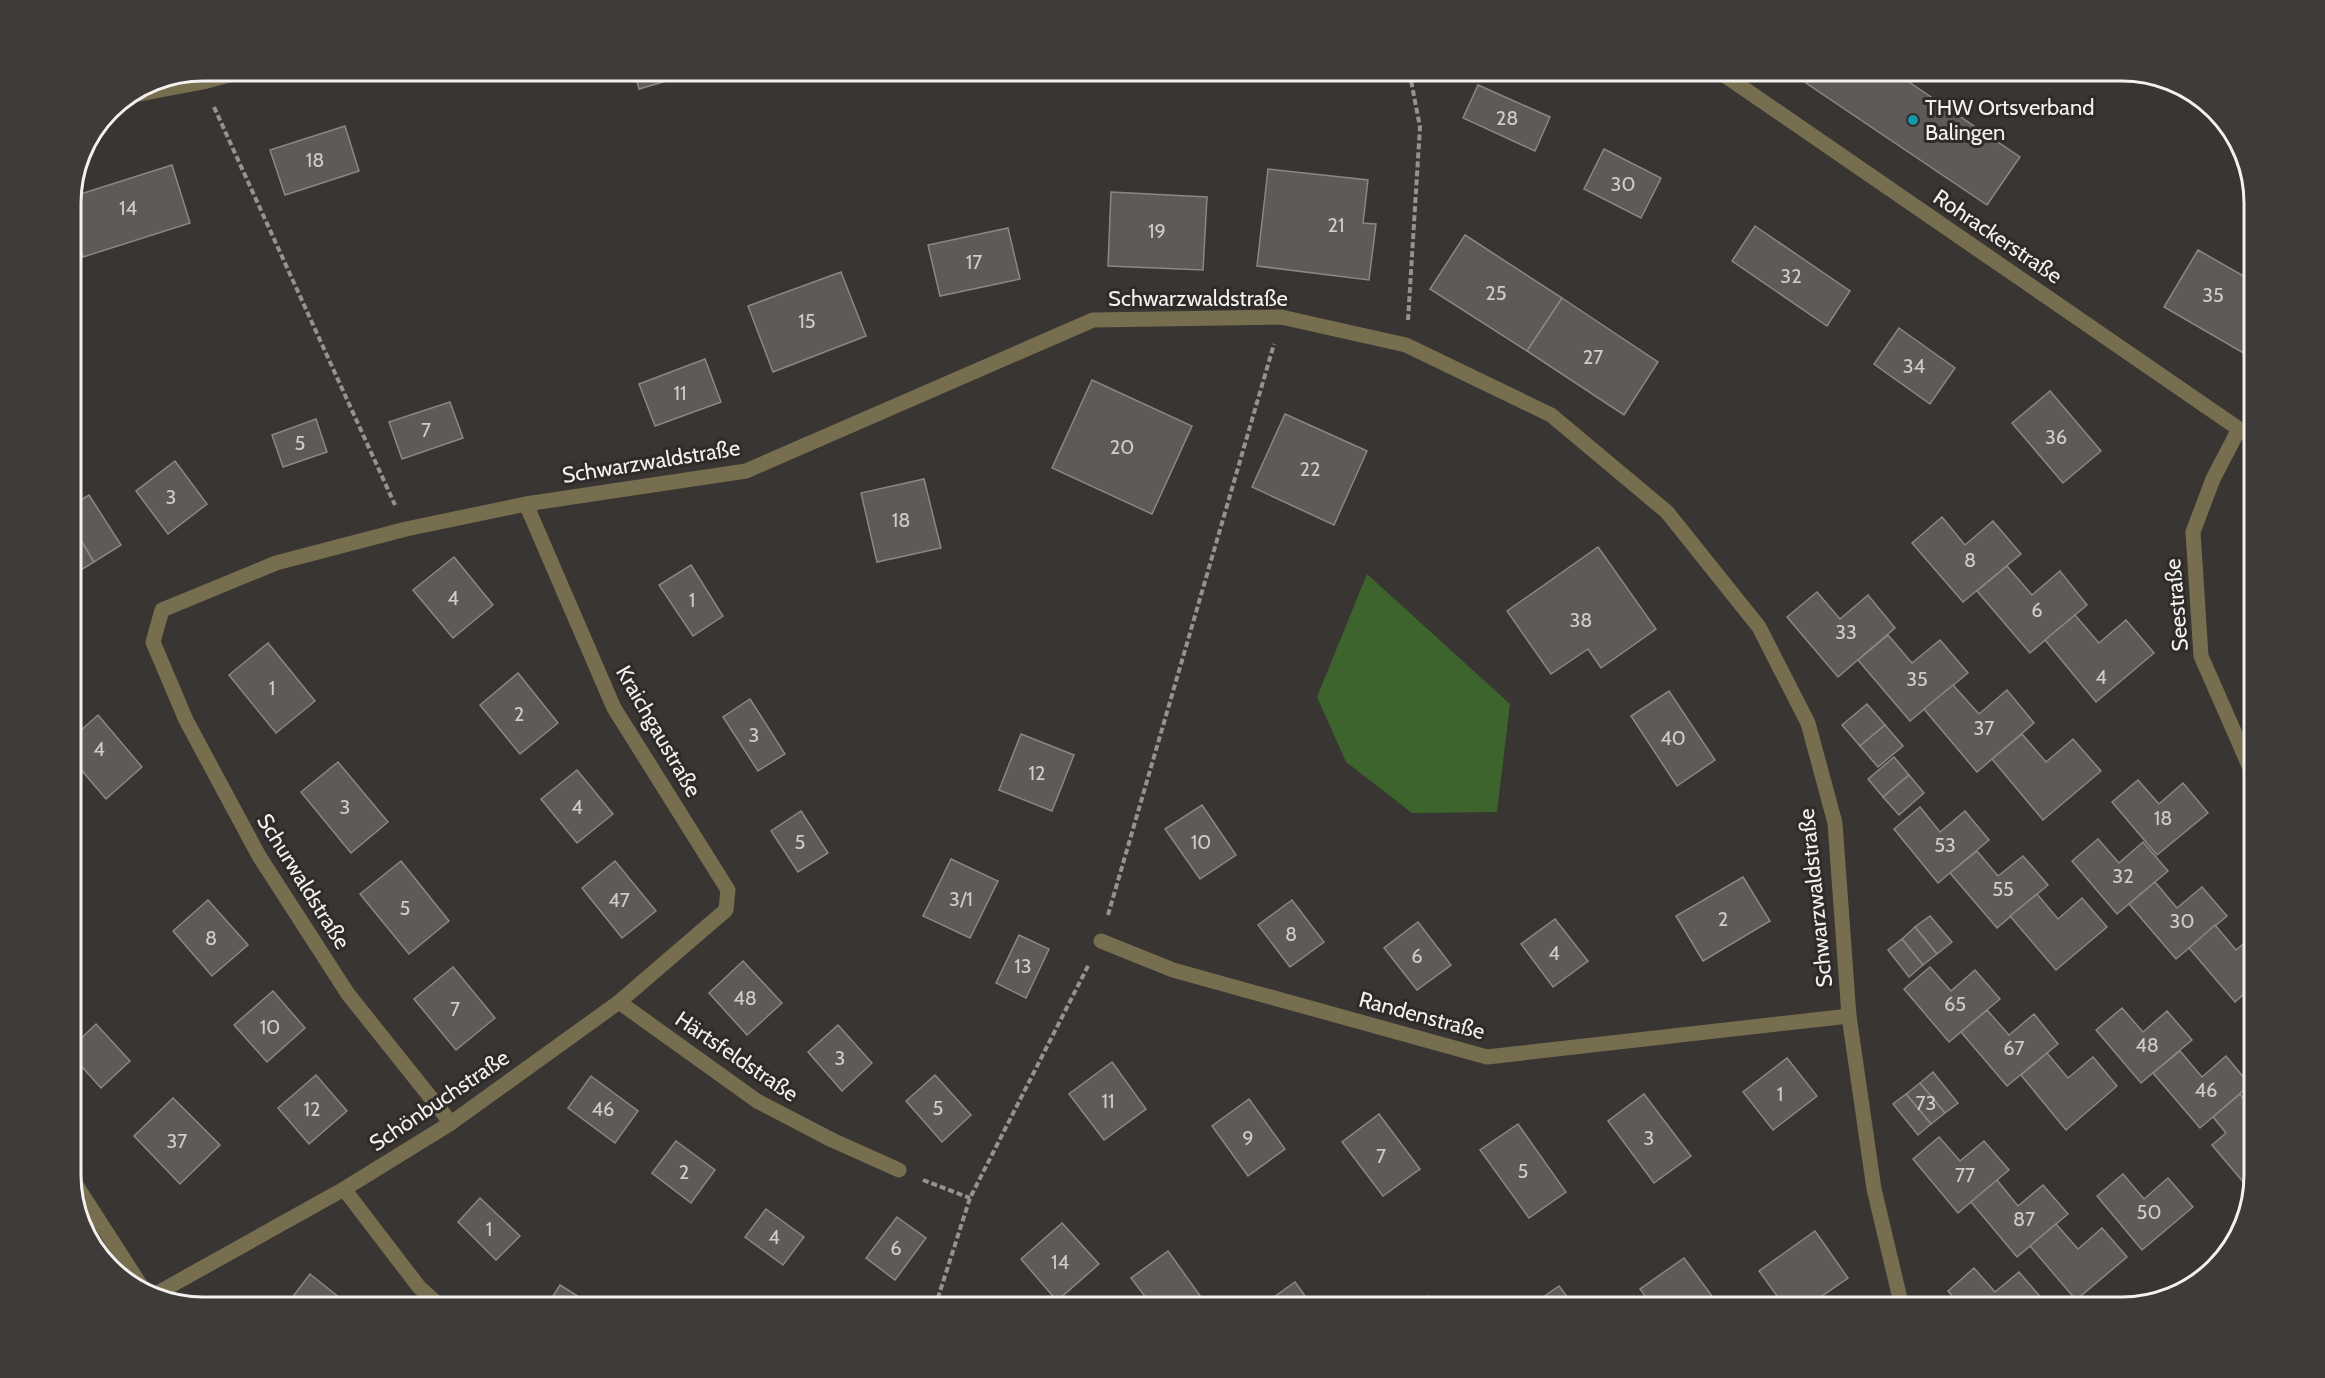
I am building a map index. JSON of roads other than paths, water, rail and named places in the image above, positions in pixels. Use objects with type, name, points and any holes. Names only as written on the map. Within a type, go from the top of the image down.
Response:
[{"type":"street","points":[[155,91],[207,81]]},
{"type":"street","name":"Rohrackerstraße","points":[[1733,81],[2244,432]]},
{"type":"street","name":"Schwarzwaldstraße","points":[[153,642],[162,610],[276,563],[406,529],[526,504],[746,471],[1093,320],[1281,317],[1406,345],[1551,415],[1667,512],[1759,627],[1808,723],[1835,823],[1849,1016],[1874,1189],[1899,1297]]},
{"type":"street","name":"Seestraße","points":[[2239,429],[2213,479],[2193,532],[2201,656],[2244,754]]},
{"type":"street","name":"Kraichgaustraße","points":[[526,504],[614,708],[728,890],[726,910]]},
{"type":"street","name":"Schurwaldstraße","points":[[153,642],[186,720],[259,856],[348,994],[451,1123]]},
{"type":"street","name":"Schönbuchstraße","points":[[163,1290],[344,1189],[451,1123],[620,1002],[726,910]]},
{"type":"street","name":"Randenstraße","points":[[1101,940],[1173,970],[1487,1057],[1849,1016]]},
{"type":"street","name":"Härtsfeldstraße","points":[[620,1002],[757,1101],[832,1140],[900,1170]]},
{"type":"street","points":[[344,1189],[418,1287],[429,1297]]},
{"type":"street","points":[[82,1195],[135,1276]]},
{"type":"place","name":"THW Ortsverband Balingen","points":[[1913,120]]}]
